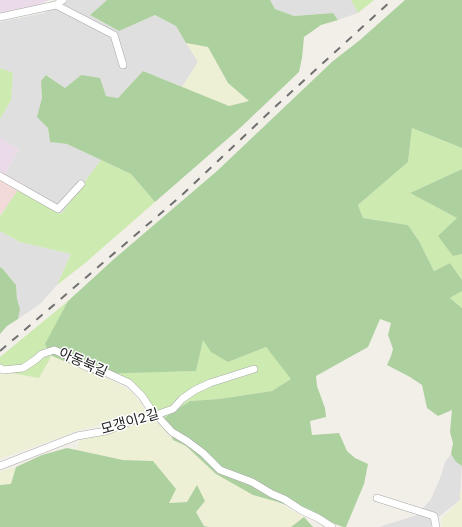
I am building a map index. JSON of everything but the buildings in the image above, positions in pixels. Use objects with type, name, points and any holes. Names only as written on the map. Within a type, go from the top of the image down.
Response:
[{"type":"street","points":[[0,17],[56,5],[63,0]]},
{"type":"street","points":[[56,5],[114,35],[123,65]]},
{"type":"street","points":[[0,176],[58,209],[81,184]]},
{"type":"street","name":"아동북길","points":[[0,368],[3,370],[23,368],[42,354],[54,350],[87,367],[107,373],[130,383],[156,415]]},
{"type":"street","name":"모갱이2길","points":[[0,466],[77,436],[106,431],[139,418],[156,415],[173,409],[182,399],[195,390],[210,383],[254,369]]},
{"type":"street","points":[[156,415],[172,432],[203,453],[220,470],[252,482],[332,527]]},
{"type":"street","points":[[377,498],[434,516],[436,527]]},
{"type":"shaded area","points":[[0,0],[49,0],[0,18]]},
{"type":"shaded area","points":[[64,0],[107,0],[90,15],[119,31],[155,15],[176,26],[198,62],[182,87],[143,71],[118,98],[106,96],[81,75],[65,88],[47,75],[41,81],[42,98],[50,142],[67,144],[101,160],[61,214],[23,184],[5,174],[19,149],[0,138],[0,119],[11,100],[13,74],[0,68],[0,22],[44,13]]},
{"type":"shaded area","points":[[270,0],[351,0],[358,13],[338,20],[333,13],[294,16],[275,9]]},
{"type":"shaded area","points":[[0,138],[19,149],[5,174],[0,171]]},
{"type":"shaded area","points":[[0,171],[23,184],[1,215],[0,214]]},
{"type":"shaded area","points":[[0,231],[20,242],[71,254],[57,285],[40,304],[18,319],[20,309],[17,299],[16,285],[0,267]]},
{"type":"shaded area","points":[[451,454],[456,462],[462,466],[460,500],[431,523],[431,527],[379,527],[417,515],[431,499],[441,476],[445,462]]},
{"type":"green space","points":[[107,0],[270,0],[275,9],[294,16],[333,13],[338,20],[321,25],[304,37],[299,72],[240,128],[155,202],[131,174],[67,144],[50,142],[48,128],[37,117],[42,98],[41,81],[46,75],[65,88],[81,75],[100,78],[106,96],[118,98],[143,71],[229,106],[249,101],[228,83],[208,47],[186,43],[176,26],[155,15],[119,31],[90,15]]},
{"type":"green space","points":[[351,0],[374,0],[358,13]]},
{"type":"green space","points":[[405,0],[462,0],[462,148],[412,128],[408,162],[358,205],[363,218],[408,225],[419,241],[434,271],[450,263],[462,280],[462,291],[450,298],[462,308],[462,466],[456,462],[451,454],[453,443],[450,432],[452,410],[438,416],[427,408],[422,385],[387,365],[393,349],[388,335],[391,323],[380,319],[368,347],[316,376],[317,386],[325,408],[326,417],[310,421],[312,435],[339,433],[347,451],[355,458],[368,464],[364,484],[346,527],[343,527],[278,502],[253,495],[216,474],[186,446],[173,440],[164,418],[190,401],[219,399],[272,391],[291,379],[266,347],[228,362],[211,352],[203,340],[196,371],[94,374],[50,355],[45,344],[68,301],[114,259],[217,171],[333,61],[360,40]]},
{"type":"green space","points":[[186,43],[208,47],[228,83],[249,101],[229,106],[182,87],[198,62]]},
{"type":"green space","points":[[0,68],[13,73],[11,100],[0,119]]},
{"type":"green space","points":[[412,128],[462,148],[462,169],[410,193],[457,218],[453,256],[462,254],[462,280],[450,263],[434,271],[419,241],[408,225],[363,218],[358,205],[408,162]]},
{"type":"green space","points":[[101,160],[131,174],[155,202],[84,264],[57,285],[71,254],[20,242],[0,231],[0,215],[18,190],[61,214]]},
{"type":"green space","points":[[462,169],[462,254],[453,256],[438,236],[457,218],[410,193]]},
{"type":"green space","points":[[0,267],[16,285],[17,299],[20,309],[18,319],[7,326],[0,334]]},
{"type":"green space","points":[[462,291],[462,308],[450,298]]},
{"type":"green space","points":[[68,301],[57,322],[50,359],[39,378],[0,371],[0,357]]},
{"type":"green space","points":[[203,339],[228,362],[266,347],[292,379],[272,391],[219,399],[190,401],[164,418],[115,373],[196,371]]},
{"type":"green space","points":[[50,355],[113,381],[132,392],[147,412],[77,431],[0,459],[0,371],[39,378],[50,359]]},
{"type":"green space","points":[[155,420],[173,440],[186,446],[216,474],[253,495],[278,502],[304,517],[291,527],[205,526],[196,511],[197,486],[187,502],[168,503],[153,461],[123,460],[76,450],[80,440]]},
{"type":"green space","points":[[67,448],[123,460],[153,461],[176,489],[169,503],[187,502],[197,485],[205,501],[196,512],[204,526],[209,527],[0,527],[0,485],[11,484],[16,467],[42,455]]},
{"type":"green space","points":[[16,467],[11,484],[0,485],[0,471]]},
{"type":"green space","points":[[462,491],[462,527],[441,527],[442,518],[460,500],[460,492]]},
{"type":"green space","points":[[304,517],[313,527],[291,527]]},
{"type":"railway","points":[[0,351],[181,196],[276,106],[392,0]]}]
